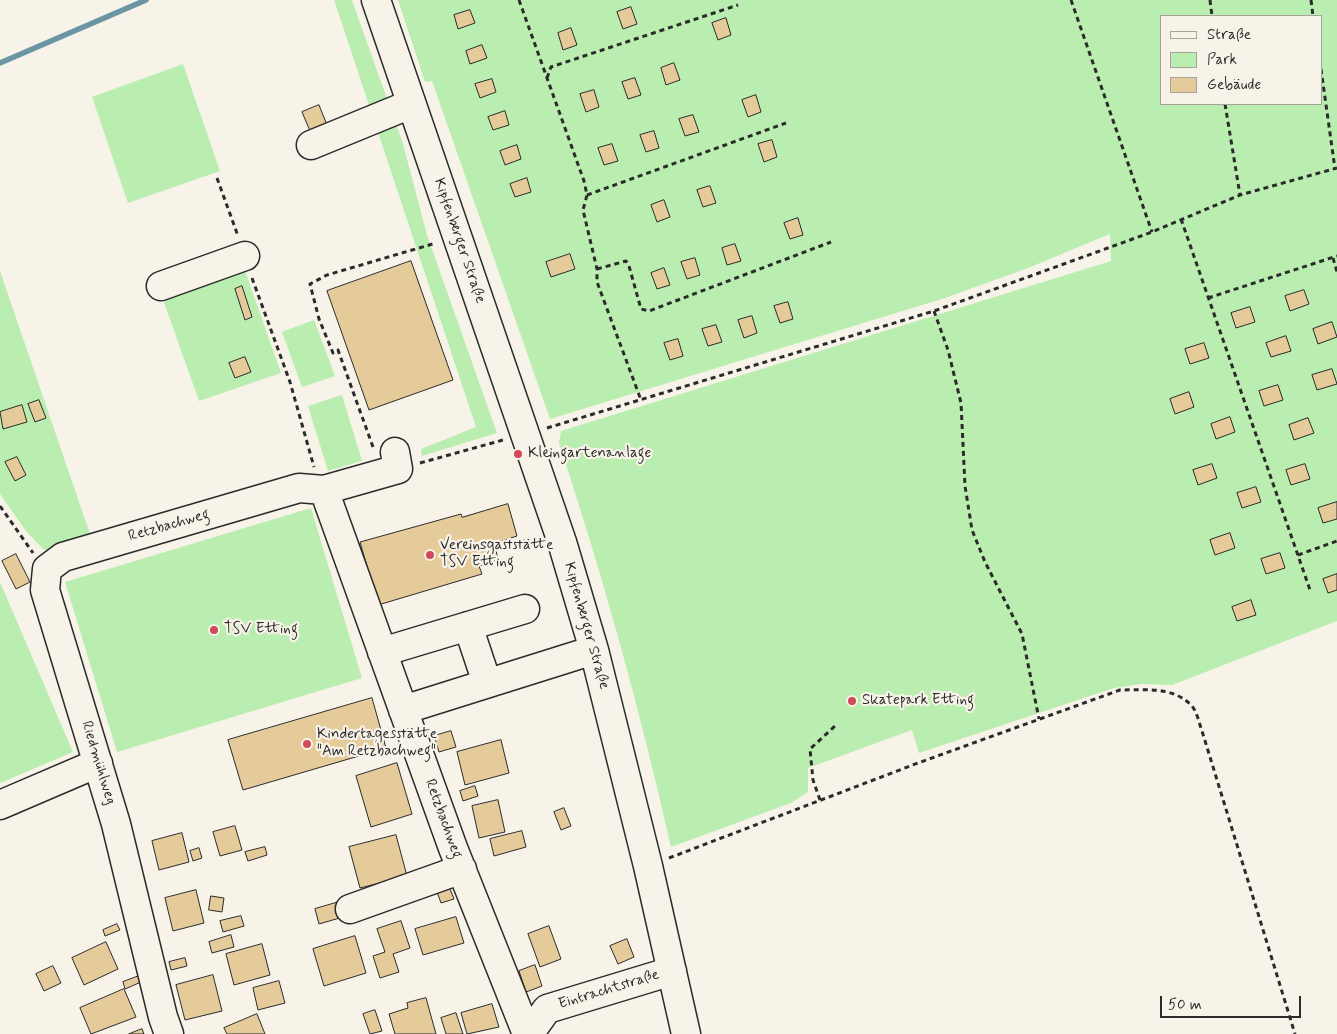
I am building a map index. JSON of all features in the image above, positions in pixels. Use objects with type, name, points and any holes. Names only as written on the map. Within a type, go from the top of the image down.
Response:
[{"type":"street","name":"Kipfenberger Straße","points":[[376,0],[562,542],[594,650],[648,866],[686,1034]]},
{"type":"street","points":[[311,145],[411,104]]},
{"type":"street","points":[[161,286],[245,256]]},
{"type":"street","name":"Retzbachweg","points":[[47,569],[62,557],[299,488],[324,490],[392,465]]},
{"type":"street","name":"Retzbachweg","points":[[324,490],[462,869],[528,1034]]},
{"type":"street","name":"Riedmühlweg","points":[[47,569],[45,590],[116,824],[163,1017],[169,1034]]},
{"type":"street","points":[[382,652],[525,609]]},
{"type":"street","points":[[468,626],[487,683]]},
{"type":"street","points":[[403,710],[594,650]]},
{"type":"street","points":[[0,805],[98,763]]},
{"type":"street","points":[[350,909],[462,869]]},
{"type":"street","name":"Eintrachtstraße","points":[[528,1034],[547,1009],[672,972]]},
{"type":"path","points":[[519,0],[587,195],[583,210],[597,269],[597,282],[641,400]]},
{"type":"path","points":[[1071,0],[1152,232]]},
{"type":"path","points":[[1210,0],[1212,15]]},
{"type":"path","points":[[1311,0],[1313,15]]},
{"type":"path","points":[[546,78],[552,67],[738,5]]},
{"type":"path","points":[[435,233],[438,243],[327,275],[310,284],[319,319],[333,353],[338,350],[392,465],[525,434],[934,310],[1152,232],[1240,195],[1336,168],[1322,76]]},
{"type":"path","points":[[1225,105],[1240,195]]},
{"type":"path","points":[[587,195],[786,123]]},
{"type":"path","points":[[1180,219],[1310,590]]},
{"type":"path","points":[[597,269],[626,261],[641,309],[649,311],[831,242]]},
{"type":"path","points":[[1208,298],[1335,257],[1337,272]]},
{"type":"path","points":[[934,310],[948,350],[961,403],[965,486],[972,530],[985,562],[1022,634],[1039,719]]},
{"type":"path","points":[[269,324],[290,382],[315,469],[324,490]]},
{"type":"path","points":[[0,506],[22,540],[47,569]]},
{"type":"path","points":[[1298,555],[1337,541]]},
{"type":"path","points":[[648,866],[820,800],[1120,690],[1152,689],[1172,692],[1193,706],[1202,730],[1295,1034]]},
{"type":"path","points":[[820,800],[813,780],[810,749],[835,726]]},
{"type":"green space","points":[[334,0],[352,0],[403,144],[427,235],[497,433],[422,456],[421,449],[476,427]]},
{"type":"green space","points":[[398,0],[1337,0],[1337,621],[1172,685],[1141,684],[1114,688],[919,753],[912,730],[808,768],[808,792],[791,803],[671,847],[647,745],[620,644],[591,543],[559,443],[561,431],[1111,261],[1110,234],[1028,268],[945,298],[550,419],[432,81],[425,82]]},
{"type":"green space","points":[[183,64],[220,171],[128,203],[92,97]]},
{"type":"green space","points":[[243,265],[281,373],[199,401],[161,294]]},
{"type":"green space","points":[[0,271],[91,537],[44,550],[26,531],[0,494]]},
{"type":"green space","points":[[314,320],[335,376],[302,387],[282,332]]},
{"type":"green space","points":[[342,395],[362,461],[328,471],[308,406]]},
{"type":"green space","name":"TSV Etting","points":[[311,508],[362,678],[117,752],[65,582]]},
{"type":"green space","points":[[0,582],[73,752],[0,783]]},
{"type":"building","points":[[631,7],[637,24],[623,29],[617,12]]},
{"type":"building","points":[[470,10],[475,23],[458,29],[454,15]]},
{"type":"building","points":[[726,18],[731,35],[718,40],[712,23]]},
{"type":"building","points":[[571,28],[577,45],[563,50],[558,33]]},
{"type":"building","points":[[482,45],[487,58],[470,64],[466,51]]},
{"type":"building","points":[[674,63],[680,80],[666,85],[661,68]]},
{"type":"building","points":[[635,78],[641,95],[628,99],[622,82]]},
{"type":"building","points":[[492,79],[496,92],[480,98],[475,84]]},
{"type":"building","points":[[594,90],[599,107],[586,112],[580,94]]},
{"type":"building","points":[[756,95],[761,112],[748,117],[742,100]]},
{"type":"building","points":[[319,105],[327,125],[310,131],[302,112]]},
{"type":"building","points":[[505,111],[509,125],[493,130],[488,117]]},
{"type":"building","points":[[693,115],[699,132],[685,136],[679,119]]},
{"type":"building","points":[[654,131],[659,148],[646,152],[640,135]]},
{"type":"building","points":[[772,140],[777,157],[764,162],[758,144]]},
{"type":"building","points":[[612,144],[618,161],[604,165],[598,148]]},
{"type":"building","points":[[517,145],[521,159],[505,165],[500,151]]},
{"type":"building","points":[[527,178],[531,192],[515,197],[510,184]]},
{"type":"building","points":[[710,186],[716,203],[703,207],[697,190]]},
{"type":"building","points":[[664,200],[670,217],[657,222],[651,205]]},
{"type":"building","points":[[798,218],[803,235],[790,239],[784,223]]},
{"type":"building","points":[[735,244],[741,261],[727,265],[722,248]]},
{"type":"building","points":[[570,254],[575,269],[551,277],[546,262]]},
{"type":"building","points":[[695,258],[700,275],[687,279],[681,262]]},
{"type":"building","points":[[411,261],[453,380],[369,410],[327,291]]},
{"type":"building","points":[[664,268],[670,285],[657,289],[651,273]]},
{"type":"building","points":[[242,286],[252,317],[245,320],[235,289]]},
{"type":"building","points":[[1304,290],[1309,304],[1290,311],[1285,296]]},
{"type":"building","points":[[788,302],[793,319],[780,323],[774,306]]},
{"type":"building","points":[[1250,307],[1255,322],[1236,328],[1231,313]]},
{"type":"building","points":[[752,316],[757,333],[744,338],[738,320]]},
{"type":"building","points":[[1332,322],[1337,337],[1318,344],[1313,329]]},
{"type":"building","points":[[716,325],[722,342],[708,346],[702,329]]},
{"type":"building","points":[[1286,336],[1291,351],[1271,357],[1266,343]]},
{"type":"building","points":[[678,339],[683,356],[670,360],[664,343]]},
{"type":"building","points":[[1204,343],[1209,358],[1190,364],[1185,349]]},
{"type":"building","points":[[245,357],[251,372],[235,378],[229,363]]},
{"type":"building","points":[[1332,369],[1337,384],[1317,390],[1312,375]]},
{"type":"building","points":[[1278,385],[1283,400],[1264,406],[1259,391]]},
{"type":"building","points":[[1189,392],[1194,407],[1175,414],[1170,399]]},
{"type":"building","points":[[39,400],[46,418],[35,422],[28,404]]},
{"type":"building","points":[[22,405],[27,422],[3,429],[0,412]]},
{"type":"building","points":[[1230,417],[1235,432],[1216,439],[1211,424]]},
{"type":"building","points":[[1308,418],[1314,433],[1294,440],[1289,425]]},
{"type":"building","points":[[17,457],[26,475],[15,481],[5,462]]},
{"type":"building","points":[[1212,464],[1217,478],[1198,485],[1193,470]]},
{"type":"building","points":[[1305,464],[1310,479],[1291,485],[1286,470]]},
{"type":"building","points":[[1256,487],[1261,502],[1242,508],[1237,493]]},
{"type":"building","points":[[1337,502],[1337,519],[1323,523],[1318,508]]},
{"type":"building","name":"Vereinsgaststätte TSV Etting","points":[[508,504],[517,536],[502,541],[504,548],[496,550],[498,560],[479,566],[482,574],[378,605],[360,542],[461,514],[462,517]]},
{"type":"building","points":[[1230,533],[1235,548],[1215,555],[1210,540]]},
{"type":"building","points":[[1280,553],[1285,568],[1266,574],[1261,559]]},
{"type":"building","points":[[16,554],[30,582],[16,589],[2,561]]},
{"type":"building","points":[[1337,574],[1337,590],[1328,593],[1323,579]]},
{"type":"building","points":[[1251,600],[1256,615],[1237,621],[1232,607]]},
{"type":"building","name":"Kindertagesstätte \"Am Retzbachweg\"","points":[[372,698],[386,748],[243,790],[228,740]]},
{"type":"building","points":[[451,731],[456,747],[439,752],[434,736]]},
{"type":"building","points":[[501,740],[509,773],[465,785],[457,752]]},
{"type":"building","points":[[397,763],[412,814],[371,827],[356,776]]},
{"type":"building","points":[[475,786],[478,796],[463,801],[460,791]]},
{"type":"building","points":[[498,800],[505,832],[479,838],[472,806]]},
{"type":"building","points":[[564,808],[571,826],[561,830],[554,812]]},
{"type":"building","points":[[235,826],[242,850],[220,856],[213,832]]},
{"type":"building","points":[[522,831],[526,847],[494,856],[490,839]]},
{"type":"building","points":[[182,833],[189,862],[159,870],[152,841]]},
{"type":"building","points":[[396,835],[407,876],[360,888],[349,847]]},
{"type":"building","points":[[265,847],[267,855],[248,861],[245,852]]},
{"type":"building","points":[[199,848],[202,858],[193,861],[190,851]]},
{"type":"building","points":[[448,884],[454,899],[441,903],[436,889]]},
{"type":"building","points":[[196,890],[204,923],[173,931],[165,898]]},
{"type":"building","points":[[211,896],[224,898],[222,912],[209,910]]},
{"type":"building","points":[[339,902],[343,917],[319,924],[315,909]]},
{"type":"building","points":[[241,916],[244,926],[223,932],[220,921]]},
{"type":"building","points":[[456,917],[464,943],[423,955],[415,929]]},
{"type":"building","points":[[401,921],[410,948],[393,954],[399,972],[380,978],[373,956],[385,952],[377,929]]},
{"type":"building","points":[[117,924],[120,930],[105,936],[103,930]]},
{"type":"building","points":[[549,926],[561,959],[540,967],[528,934]]},
{"type":"building","points":[[231,935],[234,947],[212,953],[209,942]]},
{"type":"building","points":[[355,936],[366,973],[324,986],[313,949]]},
{"type":"building","points":[[627,939],[634,957],[618,964],[610,946]]},
{"type":"building","points":[[106,942],[118,969],[84,985],[72,958]]},
{"type":"building","points":[[262,944],[270,975],[234,985],[226,954]]},
{"type":"building","points":[[185,958],[187,966],[171,970],[169,962]]},
{"type":"building","points":[[535,965],[542,986],[526,992],[519,971]]},
{"type":"building","points":[[53,966],[61,983],[44,991],[36,974]]},
{"type":"building","points":[[213,975],[222,1011],[185,1020],[176,985]]},
{"type":"building","points":[[139,976],[141,982],[125,989],[123,982]]},
{"type":"building","points":[[279,981],[285,1003],[258,1010],[253,988]]},
{"type":"building","points":[[124,989],[136,1017],[91,1034],[80,1008]]},
{"type":"building","points":[[426,998],[436,1034],[395,1034],[389,1014],[408,1008],[407,1003]]},
{"type":"building","points":[[492,1004],[499,1027],[467,1034],[461,1013]]},
{"type":"building","points":[[375,1010],[382,1031],[370,1034],[363,1014]]},
{"type":"building","points":[[456,1013],[463,1034],[446,1034],[441,1018]]},
{"type":"building","points":[[257,1014],[265,1034],[227,1034],[224,1028]]},
{"type":"building","points":[[142,1029],[144,1034],[129,1034]]},
{"type":"waterway","points":[[0,63],[146,0]]},
{"type":"place","name":"Kleingartenanlage","points":[[518,454]]},
{"type":"place","name":"Vereinsgaststätte TSV Etting","points":[[430,555]]},
{"type":"place","name":"TSV Etting","points":[[214,630]]},
{"type":"place","name":"Skatepark Etting","points":[[852,701]]},
{"type":"place","name":"Kindertagesstätte \"Am Retzbachweg\"","points":[[307,744]]}]
